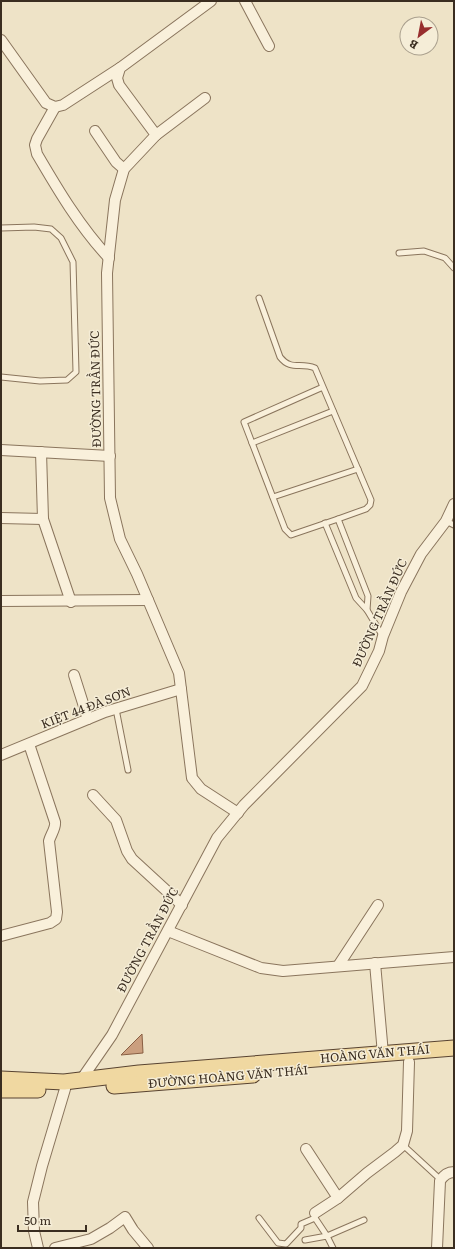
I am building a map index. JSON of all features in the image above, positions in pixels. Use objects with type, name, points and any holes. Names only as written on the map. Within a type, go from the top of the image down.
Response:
[{"type":"main road","name":"HOÀNG VĂN THÁI","points":[[81,1084],[139,1073],[454,1048]]},
{"type":"main road","name":"ĐƯỜNG HOÀNG VĂN THÁI","points":[[1,1079],[81,1084],[454,1058]]},
{"type":"main road","name":"ĐƯỜNG HOÀNG VĂN THÁI","points":[[1,1090],[65,1089],[81,1084]]},
{"type":"street","points":[[1,40],[46,103],[55,107],[63,105],[120,68],[211,1]]},
{"type":"street","points":[[245,1],[269,46]]},
{"type":"street","points":[[120,68],[117,78],[119,85],[156,135]]},
{"type":"street","name":"ĐƯỜNG TRẦN ĐỨC","points":[[205,98],[156,135],[124,169],[115,200],[107,273],[110,498],[120,539],[179,673],[192,778],[201,789],[238,812]]},
{"type":"street","points":[[55,107],[37,138],[35,145],[37,154],[69,206],[98,246],[109,258]]},
{"type":"street","points":[[94,131],[116,162],[124,169]]},
{"type":"street","points":[[1,450],[110,456]]},
{"type":"street","points":[[41,452],[43,519],[71,602]]},
{"type":"street","name":"ĐƯỜNG TRẦN ĐỨC","points":[[81,1084],[112,1035],[217,838],[238,812],[362,686],[379,651],[383,636],[401,592],[421,554],[450,523],[454,504]]},
{"type":"street","points":[[1,518],[43,519]]},
{"type":"street","points":[[1,601],[71,602],[101,600],[148,600]]},
{"type":"street","points":[[74,675],[88,719]]},
{"type":"street","name":"KIỆT 44 ĐÀ SƠN","points":[[1,755],[88,719],[181,689]]},
{"type":"street","points":[[1,936],[50,923],[56,919],[57,912],[49,841],[50,835],[56,825],[29,744]]},
{"type":"street","points":[[93,795],[116,820],[127,851],[132,859],[182,905]]},
{"type":"street","points":[[338,966],[378,905]]},
{"type":"street","points":[[168,931],[261,968],[283,971],[454,957]]},
{"type":"street","points":[[375,963],[383,1054]]},
{"type":"street","points":[[315,1215],[403,1145],[407,1131],[409,1062]]},
{"type":"street","points":[[38,1248],[34,1232],[33,1202],[65,1089]]},
{"type":"street","points":[[306,1149],[338,1198]]},
{"type":"street","points":[[437,1248],[440,1180],[443,1176],[450,1172],[454,1172]]},
{"type":"street","points":[[55,1248],[91,1239],[125,1217],[133,1230],[148,1248]]},
{"type":"lane","points":[[1,228],[34,227],[51,229],[61,238],[73,262],[76,338],[76,372],[67,380],[40,381],[1,377]]},
{"type":"lane","points":[[399,253],[424,251],[445,258],[454,268]]},
{"type":"lane","points":[[259,298],[280,357],[285,364],[294,366],[308,365],[315,368],[371,500],[370,505],[366,509],[291,535],[285,529],[244,422],[323,387]]},
{"type":"lane","points":[[252,443],[333,411]]},
{"type":"lane","points":[[273,497],[358,469]]},
{"type":"lane","points":[[338,519],[368,596],[367,610]]},
{"type":"lane","points":[[325,524],[356,598],[367,610],[383,636]]},
{"type":"lane","points":[[116,709],[128,770]]},
{"type":"lane","points":[[403,1145],[440,1180]]},
{"type":"lane","points":[[259,1218],[278,1243],[287,1246],[301,1228],[301,1224],[315,1215],[333,1248]]},
{"type":"lane","points":[[305,1240],[327,1236],[364,1220]]},
{"type":"building","points":[[142,1034],[143,1053],[121,1055]]}]
